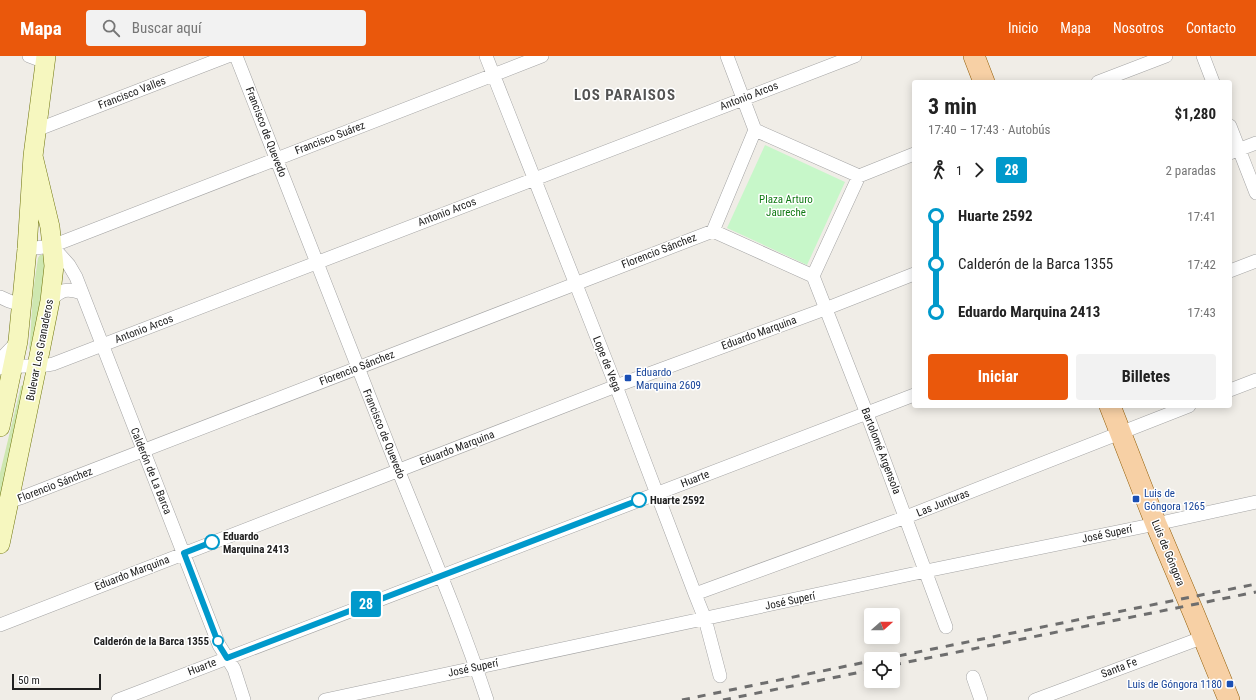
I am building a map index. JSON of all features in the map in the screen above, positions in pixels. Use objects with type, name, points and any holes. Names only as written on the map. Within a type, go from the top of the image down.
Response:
[{"type":"main road","points":[[974,56],[983,80]]},
{"type":"main road","name":"Bulevar Los Granaderos","points":[[0,427],[4,365],[18,341],[22,305],[37,129],[40,58]]},
{"type":"main road","name":"Bulevar Los Granaderos","points":[[0,544],[4,502],[37,366],[50,301],[54,266],[50,227],[34,156]]},
{"type":"main road","name":"Luis de Góngora","points":[[1111,408],[1156,524],[1229,700]]},
{"type":"street","name":"Francisco Valles","points":[[37,129],[228,56]]},
{"type":"street","name":"Francisco de Quevedo","points":[[236,56],[316,263],[441,576],[487,700]]},
{"type":"street","name":"Lope de Vega","points":[[486,56],[696,594],[705,619],[720,676]]},
{"type":"street","name":"Francisco Suárez","points":[[27,249],[52,246],[542,56]]},
{"type":"street","points":[[727,56],[755,130],[713,231],[813,276],[859,176],[912,155]]},
{"type":"street","name":"Antonio Arcos","points":[[4,365],[37,366],[53,364],[855,56]]},
{"type":"street","points":[[1103,80],[1166,56]]},
{"type":"street","points":[[1203,56],[1212,80]]},
{"type":"street","points":[[755,130],[859,176]]},
{"type":"street","points":[[1232,138],[1234,151],[1256,193]]},
{"type":"street","points":[[1234,151],[1256,143]]},
{"type":"street","name":"Florencio Sánchez","points":[[4,502],[143,451],[713,231]]},
{"type":"street","name":"Calderón de La Barca","points":[[52,246],[69,265],[76,277],[219,645],[234,669],[244,700]]},
{"type":"street","points":[[1232,270],[1256,261]]},
{"type":"street","name":"Eduardo Marquina","points":[[0,625],[616,386],[825,309],[912,275]]},
{"type":"street","name":"Bartolomé Argensola","points":[[813,276],[867,414],[946,627]]},
{"type":"street","points":[[50,301],[59,292],[67,290],[82,292]]},
{"type":"street","points":[[0,297],[22,305]]},
{"type":"street","points":[[1232,389],[1256,380]]},
{"type":"street","name":"Huarte","points":[[118,700],[912,396]]},
{"type":"street","name":"Las Junturas","points":[[696,594],[906,517],[1184,408]]},
{"type":"street","name":"José Superí","points":[[325,700],[1256,502]]},
{"type":"street","name":"Santa Fe","points":[[1035,700],[1204,637]]},
{"type":"street","points":[[972,678],[981,700]]},
{"type":"green space","name":"Plaza Arturo Jaureche","points":[[765,145],[845,182],[807,265],[727,228]]},
{"type":"green space","points":[[40,255],[46,255],[47,259],[33,346],[30,351],[29,347],[33,292],[38,258]]},
{"type":"green space","points":[[24,385],[5,496],[0,495],[0,473],[21,386]]},
{"type":"railway","points":[[900,656],[1256,584]]},
{"type":"railway","points":[[900,664],[1256,592]]},
{"type":"railway","points":[[682,700],[864,662]]},
{"type":"railway","points":[[723,700],[864,671]]},
{"type":"bus line","name":"28","points":[[212,542],[184,553],[219,645],[227,658],[639,500]]},
{"type":"place","name":"Eduardo Marquina 2609","points":[[628,378]]},
{"type":"place","name":"Luis de Góngora 1265","points":[[1136,499]]},
{"type":"place","name":"Huarte 2592","points":[[639,500]]},
{"type":"place","name":"Eduardo Marquina 2413","points":[[212,542]]},
{"type":"place","name":"Calderón de la Barca 1355","points":[[218,641]]},
{"type":"place","name":"Luis de Góngora 1180","points":[[1230,684]]},
{"type":"district","name":"LOS PARAISOS","points":[[625,95]]}]
